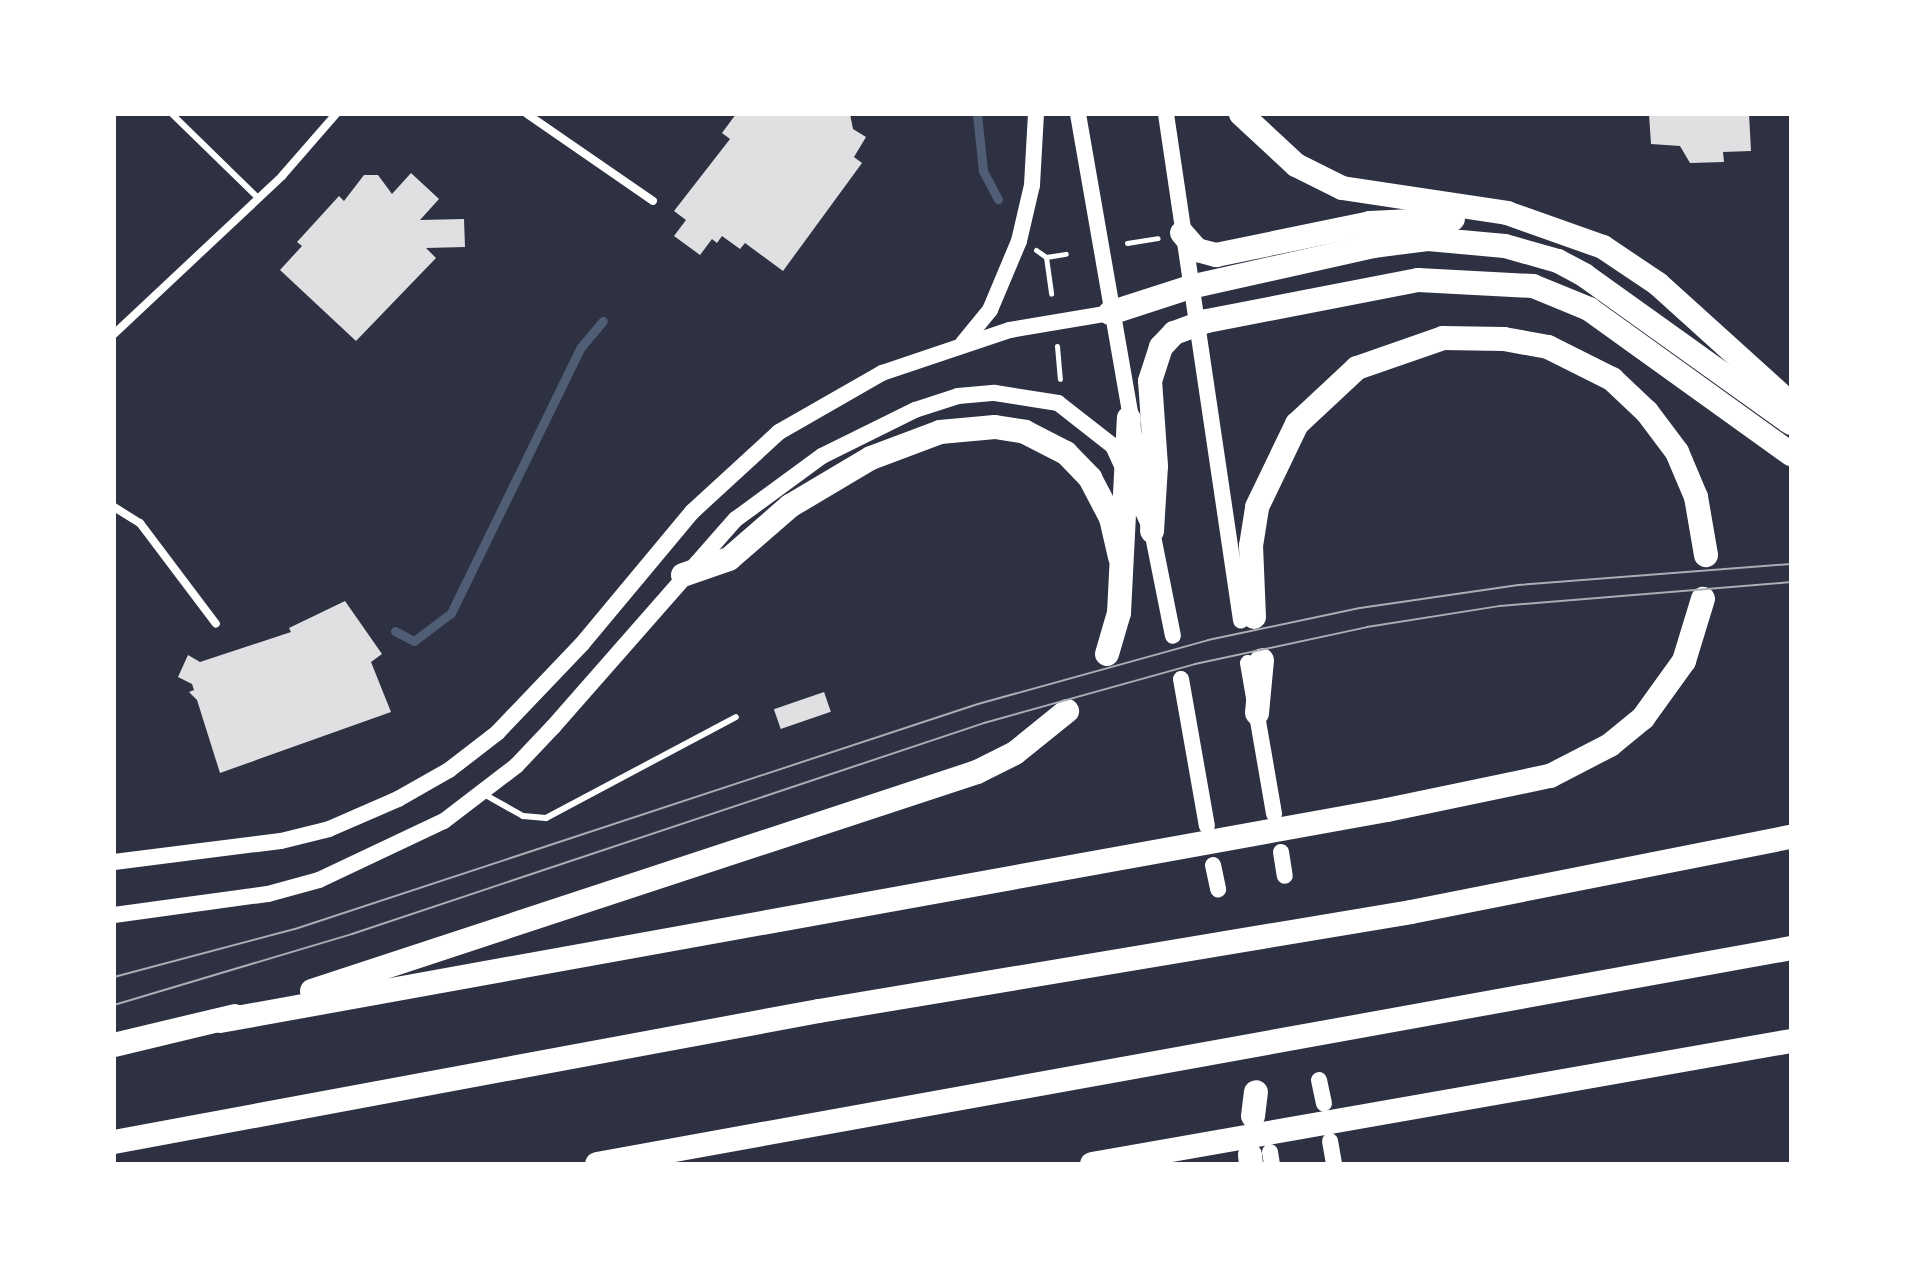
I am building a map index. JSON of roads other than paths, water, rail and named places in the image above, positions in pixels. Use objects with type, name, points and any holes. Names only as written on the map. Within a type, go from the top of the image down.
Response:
[{"type":"highway","points":[[1241,114],[1296,165],[1342,188],[1507,213],[1603,247],[1658,284],[1791,404]]},
{"type":"highway","points":[[1171,235],[1197,250],[1216,255],[1399,219],[1471,223],[1531,238],[1597,267],[1676,322],[1717,367]]},
{"type":"highway","points":[[1110,313],[1190,287],[1373,246],[1470,241],[1558,261],[1717,367],[1791,423]]},
{"type":"highway","points":[[1152,531],[1156,466],[1150,376],[1167,340],[1194,323],[1418,280],[1533,286],[1614,324],[1791,454]]},
{"type":"highway","points":[[1248,618],[1251,546],[1257,507],[1297,424],[1357,368],[1443,338],[1504,339],[1548,347],[1612,379],[1647,412],[1677,452],[1696,497],[1706,555]]},
{"type":"highway","points":[[1107,654],[1119,613],[1124,467],[1129,418]]},
{"type":"highway","points":[[683,575],[729,559],[790,506],[871,458],[940,432],[995,427],[1025,432],[1066,453],[1090,478],[1104,504],[1120,557]]},
{"type":"highway","points":[[114,1045],[220,1021],[1387,810],[1550,776],[1610,745],[1643,718],[1684,661],[1703,599]]},
{"type":"highway","points":[[1255,661],[1257,713]]},
{"type":"highway","points":[[220,1021],[977,772],[1015,753],[1067,711]]},
{"type":"highway","points":[[114,1142],[1098,964],[1411,912],[1791,837]]},
{"type":"highway","points":[[597,1164],[1137,1063],[1791,948]]},
{"type":"highway","points":[[1092,1164],[1441,1100],[1791,1041]]},
{"type":"main road","points":[[959,347],[990,310],[1019,241],[1032,185],[1036,114]]},
{"type":"main road","points":[[1078,114],[1129,418],[1173,636]]},
{"type":"main road","points":[[1166,114],[1171,235],[1190,287],[1248,618]]},
{"type":"main road","points":[[114,862],[281,841],[329,829],[449,770],[537,694],[692,512],[779,432],[882,373],[1054,319],[1110,313]]},
{"type":"main road","points":[[114,915],[268,894],[319,880],[417,837],[482,793],[553,727],[683,575],[736,519],[822,456],[879,426],[958,396],[1012,394],[1058,403],[1105,436],[1124,467],[1152,531]]},
{"type":"main road","points":[[1181,679],[1207,826]]},
{"type":"main road","points":[[1257,713],[1274,814]]},
{"type":"main road","points":[[1281,852],[1285,876]]},
{"type":"main road","points":[[1213,865],[1218,889]]},
{"type":"main road","points":[[1319,1080],[1324,1103]]},
{"type":"main road","points":[[1330,1141],[1334,1164]]},
{"type":"street","points":[[114,334],[257,197],[336,114]]},
{"type":"street","points":[[527,114],[653,201]]},
{"type":"street","points":[[114,507],[140,523],[216,624]]},
{"type":"lane","points":[[172,114],[257,197]]},
{"type":"lane","points":[[482,793],[523,816],[546,818],[736,717]]},
{"type":"waterway","points":[[977,114],[983,171],[998,199]]},
{"type":"waterway","points":[[395,631],[414,641],[451,613],[581,347],[603,321]]},
{"type":"tram line","points":[[114,977],[295,929],[978,704],[1208,640],[1360,608],[1518,585],[1791,564]]},
{"type":"tram line","points":[[114,1005],[352,934],[984,723],[1195,664],[1367,627],[1500,606],[1791,582]]}]
